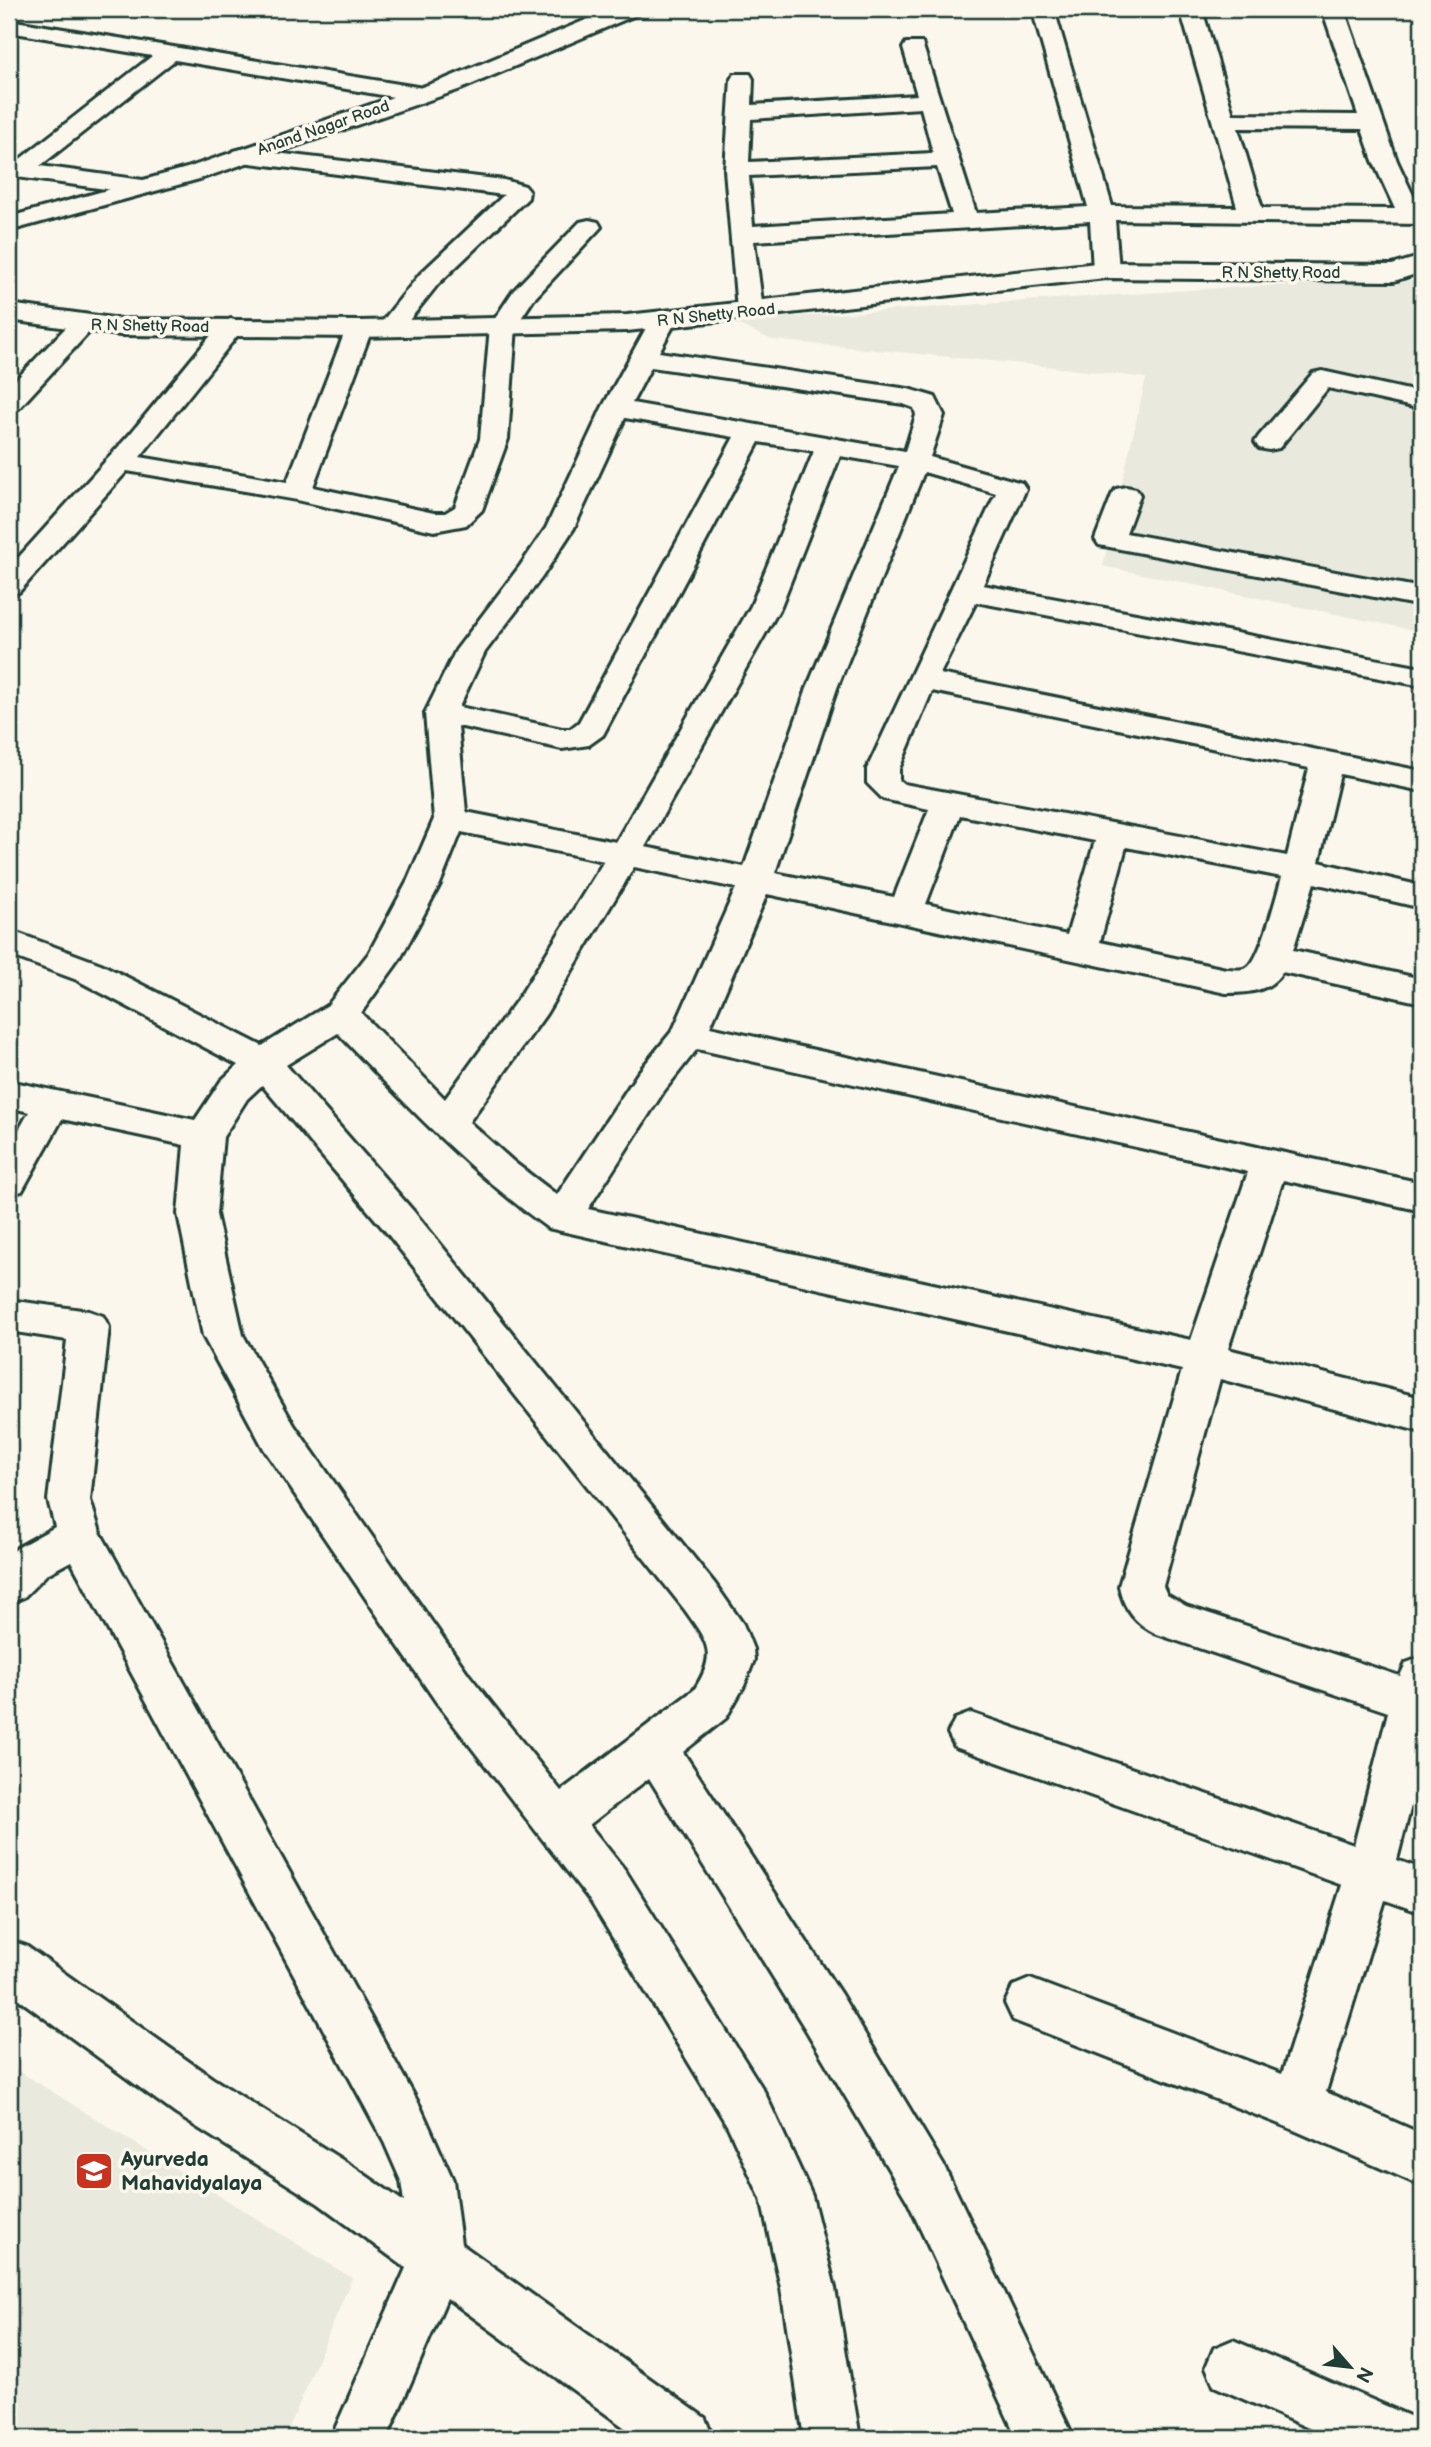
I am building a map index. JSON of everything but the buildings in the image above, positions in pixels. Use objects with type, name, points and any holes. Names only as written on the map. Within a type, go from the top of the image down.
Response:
[{"type":"street","name":"Anand Nagar Road","points":[[9,224],[242,156],[416,94],[453,84],[630,9]]},
{"type":"street","points":[[1043,9],[1102,213],[1106,270]]},
{"type":"street","points":[[1191,9],[1251,213]]},
{"type":"street","points":[[1333,9],[1385,161],[1417,217]]},
{"type":"street","points":[[9,26],[416,94]]},
{"type":"street","points":[[9,50],[36,30]]},
{"type":"street","points":[[914,48],[966,221]]},
{"type":"street","points":[[14,170],[169,54]]},
{"type":"street","points":[[742,79],[737,170],[750,310]]},
{"type":"street","points":[[742,113],[929,101]]},
{"type":"street","points":[[1224,121],[1372,122]]},
{"type":"street","points":[[242,156],[504,187],[517,191],[516,198],[429,279],[390,328]]},
{"type":"street","points":[[737,170],[947,159]]},
{"type":"street","points":[[14,170],[143,187]]},
{"type":"street","points":[[741,234],[1102,213],[1417,217]]},
{"type":"street","points":[[121,462],[297,492],[434,522],[460,518],[468,510],[494,439],[503,326],[523,295],[589,227]]},
{"type":"street","name":"R N Shetty Road","points":[[9,313],[120,327],[359,329],[628,323],[1106,270],[1394,273],[1422,264]]},
{"type":"street","points":[[664,319],[616,408],[560,528],[532,571],[471,650],[442,713],[450,819],[423,884],[383,959],[335,1018],[274,1056],[234,1090],[204,1136],[197,1214],[223,1336],[279,1437],[453,1689],[608,1886],[739,2097],[786,2196],[808,2288],[832,2438]]},
{"type":"street","points":[[9,402],[83,324]]},
{"type":"street","points":[[9,586],[121,462],[231,327]]},
{"type":"street","points":[[297,492],[359,329]]},
{"type":"street","points":[[562,1219],[651,1082],[689,1035],[756,881],[822,688],[915,461],[930,415],[929,408],[918,399],[643,358]]},
{"type":"street","points":[[1269,442],[1322,379],[1422,401]]},
{"type":"street","points":[[616,408],[915,461],[1013,489],[967,591],[922,680],[883,769],[883,783],[894,792],[1300,869],[1422,897]]},
{"type":"street","points":[[442,713],[562,739],[578,738],[592,728],[750,433]]},
{"type":"street","points":[[446,1124],[479,1083],[533,1005],[625,854],[766,606],[830,447]]},
{"type":"street","points":[[1126,495],[1109,539],[1422,597]]},
{"type":"street","points":[[967,591],[1422,677]]},
{"type":"street","points":[[922,680],[1422,781]]},
{"type":"street","points":[[450,819],[906,911],[1226,981],[1251,981],[1264,973],[1274,958],[1327,761]]},
{"type":"street","points":[[906,911],[948,803]]},
{"type":"street","points":[[1080,950],[1113,835]]},
{"type":"street","points":[[9,942],[89,972],[274,1056],[401,1223],[700,1597],[728,1637],[734,1656],[727,1679],[710,1703],[557,1822]]},
{"type":"street","points":[[1274,958],[1422,991]]},
{"type":"street","points":[[335,1018],[519,1190],[562,1219],[1205,1359],[1422,1415]]},
{"type":"street","points":[[689,1035],[1422,1196]]},
{"type":"street","points":[[9,1094],[204,1136]]},
{"type":"street","points":[[9,1181],[52,1104]]},
{"type":"street","points":[[1270,1163],[1205,1359],[1141,1586],[1143,1599],[1153,1611],[1173,1621],[1417,1688],[1391,1800],[1297,2105]]},
{"type":"street","points":[[9,1316],[89,1327],[69,1500],[79,1535],[402,2124],[427,2180],[437,2259],[359,2438]]},
{"type":"street","points":[[9,1584],[33,1560],[79,1535]]},
{"type":"street","points":[[971,1733],[1422,1891]]},
{"type":"street","points":[[654,1746],[824,2013],[926,2184],[1045,2438]]},
{"type":"street","points":[[9,1963],[194,2096],[337,2186],[685,2438]]},
{"type":"street","points":[[1030,2003],[1297,2105],[1422,2161]]},
{"type":"street","points":[[1233,2367],[1394,2438]]},
{"type":"shaded area","points":[[1422,280],[1422,632],[1103,566],[1146,378],[772,340],[730,321],[1219,288]]},
{"type":"shaded area","name":"Ayurveda Mahavidyalaya","points":[[9,2065],[352,2278],[285,2438],[9,2438]]},
{"type":"place","name":"Ayurveda Mahavidyalaya","points":[[94,2171]]}]
